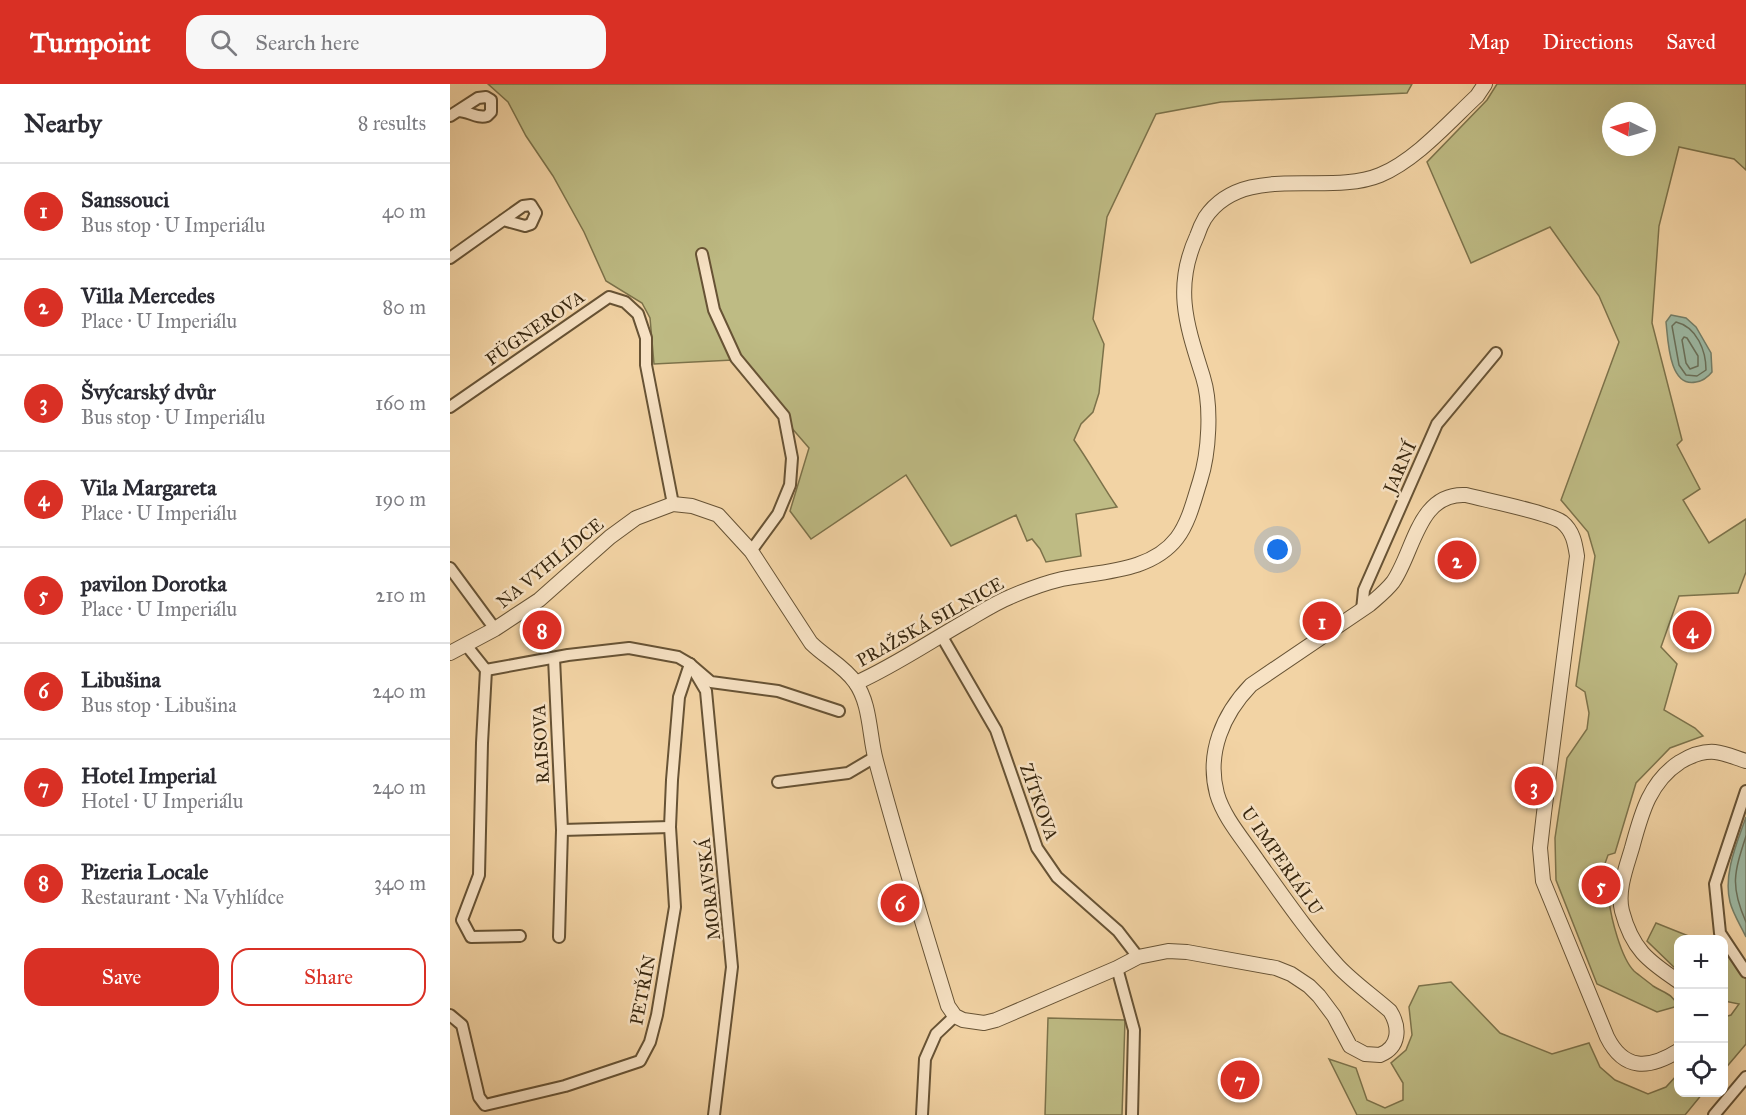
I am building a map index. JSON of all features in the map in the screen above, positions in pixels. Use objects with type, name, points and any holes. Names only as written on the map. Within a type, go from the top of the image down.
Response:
[{"type":"street","name":"PRAŽSKÁ SILNICE","points":[[856,683],[883,671],[984,610],[1019,594],[1059,580],[1140,564],[1166,551],[1179,535],[1188,516],[1203,472],[1209,435],[1205,384],[1189,332],[1182,297],[1188,255],[1205,217],[1224,198],[1252,187],[1275,183],[1357,182],[1379,176],[1409,158],[1477,96],[1485,84]]},
{"type":"street","points":[[450,258],[503,220]]},
{"type":"street","points":[[702,254],[714,310],[736,358],[784,416],[792,458],[790,486],[778,514],[752,551]]},
{"type":"street","name":"FÜGNEROVA","points":[[450,407],[609,297],[625,302],[638,314],[646,338],[646,365],[674,504]]},
{"type":"street","name":"JARNÍ","points":[[1362,610],[1364,590],[1437,424],[1496,353]]},
{"type":"street","name":"U IMPERIÁLU","points":[[955,1016],[972,1022],[996,1020],[1138,957],[1168,951],[1187,952],[1276,968],[1300,980],[1319,996],[1350,1046],[1358,1051],[1380,1055],[1392,1047],[1398,1033],[1390,1011],[1339,967],[1309,931],[1230,822],[1217,794],[1214,763],[1218,736],[1227,715],[1251,685],[1379,597],[1392,583],[1430,508],[1451,496],[1466,495],[1561,521],[1568,529],[1575,544],[1577,556],[1540,848],[1543,881],[1607,1037],[1618,1054],[1632,1063],[1652,1064],[1674,1054]]},
{"type":"street","points":[[674,504],[692,506],[718,515],[752,551],[811,643],[856,683],[864,701],[875,757],[944,995],[955,1016],[936,1034],[925,1059],[922,1115]]},
{"type":"street","name":"NA VYHLÍDCE","points":[[450,653],[495,629],[539,600],[610,537],[636,518],[674,504]]},
{"type":"street","points":[[450,568],[495,629]]},
{"type":"street","name":"ZÍTKOVA","points":[[941,635],[996,730],[1037,848],[1057,877],[1118,931],[1138,957]]},
{"type":"street","points":[[466,645],[486,670],[479,875],[462,920],[471,937],[519,936]]},
{"type":"street","points":[[486,670],[554,657],[629,648],[678,657],[711,682],[778,691],[839,711]]},
{"type":"street","name":"RAISOVA","points":[[554,657],[562,830],[559,937]]},
{"type":"street","name":"PETŘÍN","points":[[450,1015],[462,1025],[478,1097],[485,1105],[566,1086],[640,1061],[650,1042],[657,1016],[675,907],[670,827],[672,780],[680,697],[690,664]]},
{"type":"street","name":"MORAVSKÁ","points":[[690,664],[706,691],[732,967],[714,1115]]},
{"type":"street","points":[[1674,978],[1646,959],[1627,927],[1620,902],[1626,870],[1644,806],[1659,781],[1676,765],[1688,758],[1708,752],[1717,752],[1746,761]]},
{"type":"street","points":[[778,782],[848,773],[875,757]]},
{"type":"street","points":[[1746,791],[1715,884],[1720,933],[1746,972]]},
{"type":"street","points":[[562,830],[670,827]]},
{"type":"street","points":[[1117,968],[1134,1030],[1132,1115]]},
{"type":"street","points":[[1714,1115],[1746,1077]]},
{"type":"shaded area","points":[[488,84],[1412,84],[1407,93],[1221,102],[1156,114],[1107,217],[1093,319],[1104,344],[1099,393],[1093,412],[1081,424],[1074,440],[1117,507],[1076,514],[1081,556],[1046,562],[1032,539],[1027,541],[1016,515],[951,546],[906,475],[811,539],[790,511],[809,448],[733,360],[654,364],[650,318],[642,303],[606,281],[584,232],[553,176],[526,136],[508,102]]},
{"type":"shaded area","points":[[1497,84],[1746,84],[1746,170],[1734,159],[1679,147],[1659,226],[1652,323],[1682,440],[1677,445],[1700,489],[1683,500],[1709,543],[1746,519],[1746,572],[1738,593],[1679,596],[1661,647],[1677,664],[1664,710],[1695,728],[1703,736],[1670,748],[1636,783],[1615,853],[1608,855],[1602,872],[1592,875],[1588,882],[1594,893],[1609,900],[1617,937],[1629,965],[1653,986],[1674,1000],[1674,1007],[1657,1012],[1597,984],[1556,880],[1555,838],[1567,758],[1587,729],[1589,713],[1585,692],[1576,686],[1595,556],[1588,532],[1561,500],[1619,342],[1599,296],[1550,227],[1471,263],[1427,162],[1487,100]]},
{"type":"shaded area","points":[[1656,923],[1686,935],[1674,935],[1674,967],[1647,941]]},
{"type":"shaded area","points":[[1728,952],[1746,979],[1746,1044],[1728,1065],[1728,1016],[1739,1004],[1728,1002]]},
{"type":"shaded area","points":[[1451,982],[1500,1033],[1552,1054],[1589,1043],[1600,1067],[1615,1080],[1648,1094],[1666,1087],[1674,1078],[1674,1097],[1700,1097],[1685,1115],[1357,1115],[1329,1059],[1356,1068],[1367,1100],[1385,1108],[1403,1100],[1403,1083],[1391,1063],[1406,1050],[1412,1035],[1409,1007],[1419,986]]},
{"type":"shaded area","points":[[1048,1018],[1125,1020],[1122,1115],[1045,1115]]},
{"type":"water","points":[[1671,315],[1686,318],[1696,327],[1711,353],[1712,372],[1703,380],[1687,382],[1680,378],[1675,370],[1669,350],[1666,322]]},
{"type":"water","points":[[1746,817],[1746,937],[1731,906],[1728,881],[1735,848]]},
{"type":"place","name":"Villa Mercedes","points":[[1457,560]]},
{"type":"place","name":"Sanssouci","points":[[1322,621]]},
{"type":"place","name":"Pizeria Locale","points":[[542,630]]},
{"type":"place","name":"Vila Margareta","points":[[1692,630]]},
{"type":"place","name":"Švýcarský dvůr","points":[[1534,786]]},
{"type":"place","name":"pavilon Dorotka","points":[[1601,885]]},
{"type":"place","name":"Libušina","points":[[900,903]]},
{"type":"place","name":"Hotel Imperial","points":[[1240,1080]]}]
